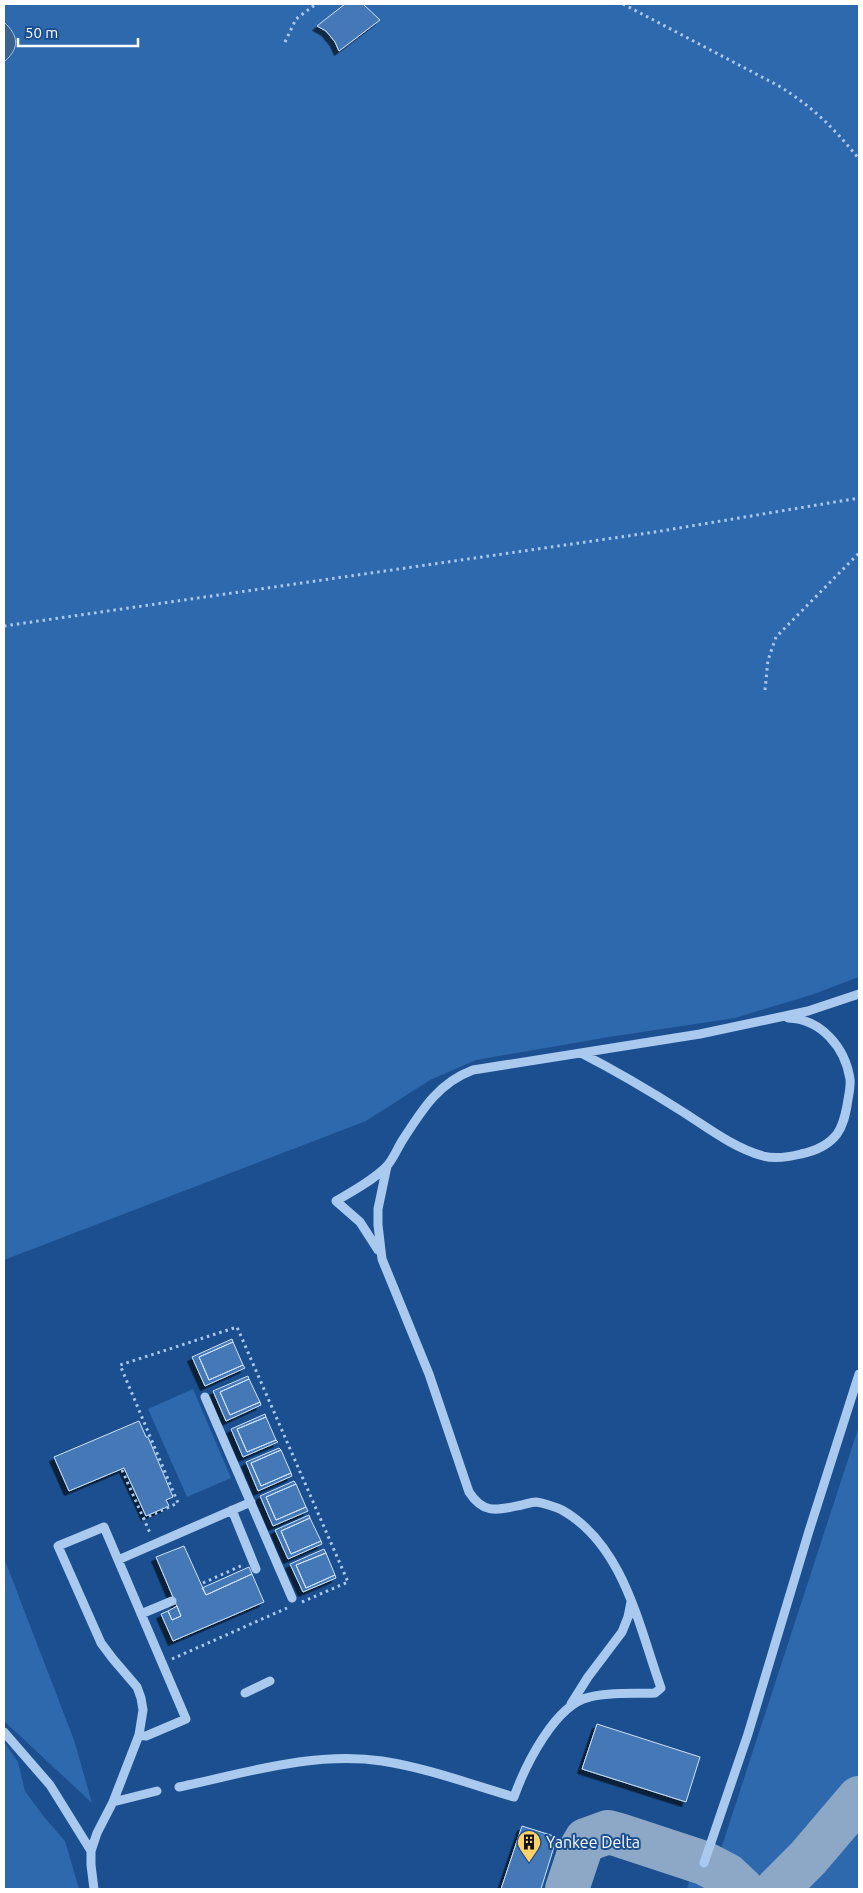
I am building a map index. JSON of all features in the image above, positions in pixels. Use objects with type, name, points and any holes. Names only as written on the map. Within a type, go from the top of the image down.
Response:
[{"type":"lane","points":[[382,1260],[378,1232],[378,1209],[387,1166],[426,1106],[444,1086],[458,1076],[473,1070],[700,1034],[808,1011],[859,994]]},
{"type":"lane","points":[[580,1053],[644,1088],[726,1139],[750,1151],[771,1157],[794,1156],[812,1152],[824,1146],[836,1135],[844,1117],[850,1081],[845,1062],[831,1037],[818,1027],[804,1020],[775,1017]]},
{"type":"lane","points":[[387,1166],[363,1185],[336,1201],[360,1222],[382,1260],[429,1374],[468,1492],[476,1504],[489,1509],[504,1509],[536,1502],[561,1509],[589,1528],[622,1576],[641,1626],[661,1688],[655,1693],[589,1697],[571,1704]]},
{"type":"lane","points":[[704,1863],[748,1734],[809,1531],[859,1374]]},
{"type":"lane","points":[[205,1397],[292,1598]]},
{"type":"lane","points":[[118,1560],[251,1502]]},
{"type":"lane","points":[[232,1510],[254,1565]]},
{"type":"lane","points":[[94,1889],[91,1851],[97,1833],[113,1802],[138,1735],[143,1710],[137,1687],[112,1659],[101,1643],[58,1546],[104,1527],[186,1719],[146,1736],[138,1735]]},
{"type":"lane","points":[[141,1614],[172,1600]]},
{"type":"lane","points":[[179,1786],[296,1762],[344,1759],[380,1761],[417,1767],[514,1797],[522,1774],[546,1735],[571,1704],[622,1632],[628,1617],[631,1601]]},
{"type":"lane","points":[[245,1692],[270,1681]]},
{"type":"lane","points":[[4,1732],[50,1785],[91,1851]]},
{"type":"lane","points":[[113,1802],[157,1791]]},
{"type":"path","points":[[285,42],[296,19],[316,4]]},
{"type":"path","points":[[623,4],[779,86],[804,102],[833,128],[859,159]]},
{"type":"path","points":[[4,626],[646,533],[859,498]]},
{"type":"path","points":[[765,690],[768,660],[776,637],[859,553]]},
{"type":"path","points":[[122,1470],[150,1534]]},
{"type":"path","points":[[203,1583],[254,1565]]},
{"type":"shaded area","points":[[4,4],[859,4],[859,977],[811,995],[735,1018],[476,1060],[430,1080],[366,1121],[4,1260]]},
{"type":"shaded area","points":[[4,22],[13,32],[16,42],[13,52],[4,62]]},
{"type":"shaded area","points":[[193,1389],[231,1478],[187,1497],[148,1409]]},
{"type":"shaded area","points":[[859,1426],[859,1889],[765,1889],[748,1872],[719,1855]]},
{"type":"shaded area","points":[[4,1558],[74,1740],[92,1803],[4,1721]]},
{"type":"shaded area","points":[[4,1742],[18,1762],[25,1791],[65,1841],[79,1889],[4,1889]]},
{"type":"shaded area","points":[[690,1877],[720,1889],[687,1889]]},
{"type":"building","points":[[345,4],[363,4],[380,20],[339,51],[335,42],[326,31],[317,26]]},
{"type":"building","points":[[232,1339],[233,1342],[199,1357],[209,1380],[243,1365],[245,1368],[205,1386],[192,1357]]},
{"type":"building","points":[[233,1342],[243,1365],[209,1380],[199,1357]]},
{"type":"building","points":[[248,1376],[249,1379],[220,1392],[230,1415],[260,1402],[261,1405],[226,1421],[213,1391]]},
{"type":"building","points":[[249,1379],[260,1402],[230,1415],[220,1392]]},
{"type":"building","points":[[265,1414],[266,1417],[237,1429],[247,1452],[276,1440],[278,1442],[243,1457],[231,1429]]},
{"type":"building","points":[[266,1417],[276,1440],[247,1452],[237,1429]]},
{"type":"building","points":[[139,1421],[146,1437],[148,1437],[173,1497],[166,1500],[169,1506],[146,1516],[124,1468],[69,1491],[54,1457]]},
{"type":"building","points":[[279,1448],[281,1450],[251,1463],[261,1486],[291,1473],[292,1476],[258,1491],[246,1462]]},
{"type":"building","points":[[281,1450],[291,1473],[261,1486],[251,1463]]},
{"type":"building","points":[[294,1481],[296,1484],[266,1497],[276,1520],[306,1507],[308,1511],[273,1526],[260,1496]]},
{"type":"building","points":[[296,1484],[306,1507],[276,1520],[266,1497]]},
{"type":"building","points":[[309,1515],[310,1518],[281,1531],[291,1554],[321,1541],[322,1544],[288,1559],[275,1530]]},
{"type":"building","points":[[310,1518],[321,1541],[291,1554],[281,1531]]},
{"type":"building","points":[[184,1546],[206,1595],[252,1574],[264,1602],[173,1641],[161,1614],[168,1611],[172,1620],[181,1616],[156,1557]]},
{"type":"building","points":[[324,1549],[326,1553],[296,1565],[306,1588],[335,1575],[336,1578],[303,1592],[290,1564]]},
{"type":"building","points":[[326,1553],[335,1575],[306,1588],[296,1565]]},
{"type":"building","points":[[249,1567],[252,1574],[206,1595],[202,1588]]},
{"type":"building","points":[[177,1606],[181,1616],[172,1620],[168,1611]]},
{"type":"building","points":[[597,1724],[700,1757],[686,1802],[582,1769]]},
{"type":"building","name":"Yankee Delta","points":[[522,1826],[557,1837],[541,1889],[501,1889]]},
{"type":"taxiway","points":[[777,1889],[808,1858],[859,1798]]},
{"type":"taxiway","points":[[567,1889],[580,1850],[586,1840],[608,1832],[704,1863],[727,1875],[742,1889]]},
{"type":"place","name":"Yankee Delta","points":[[529,1863]]}]
